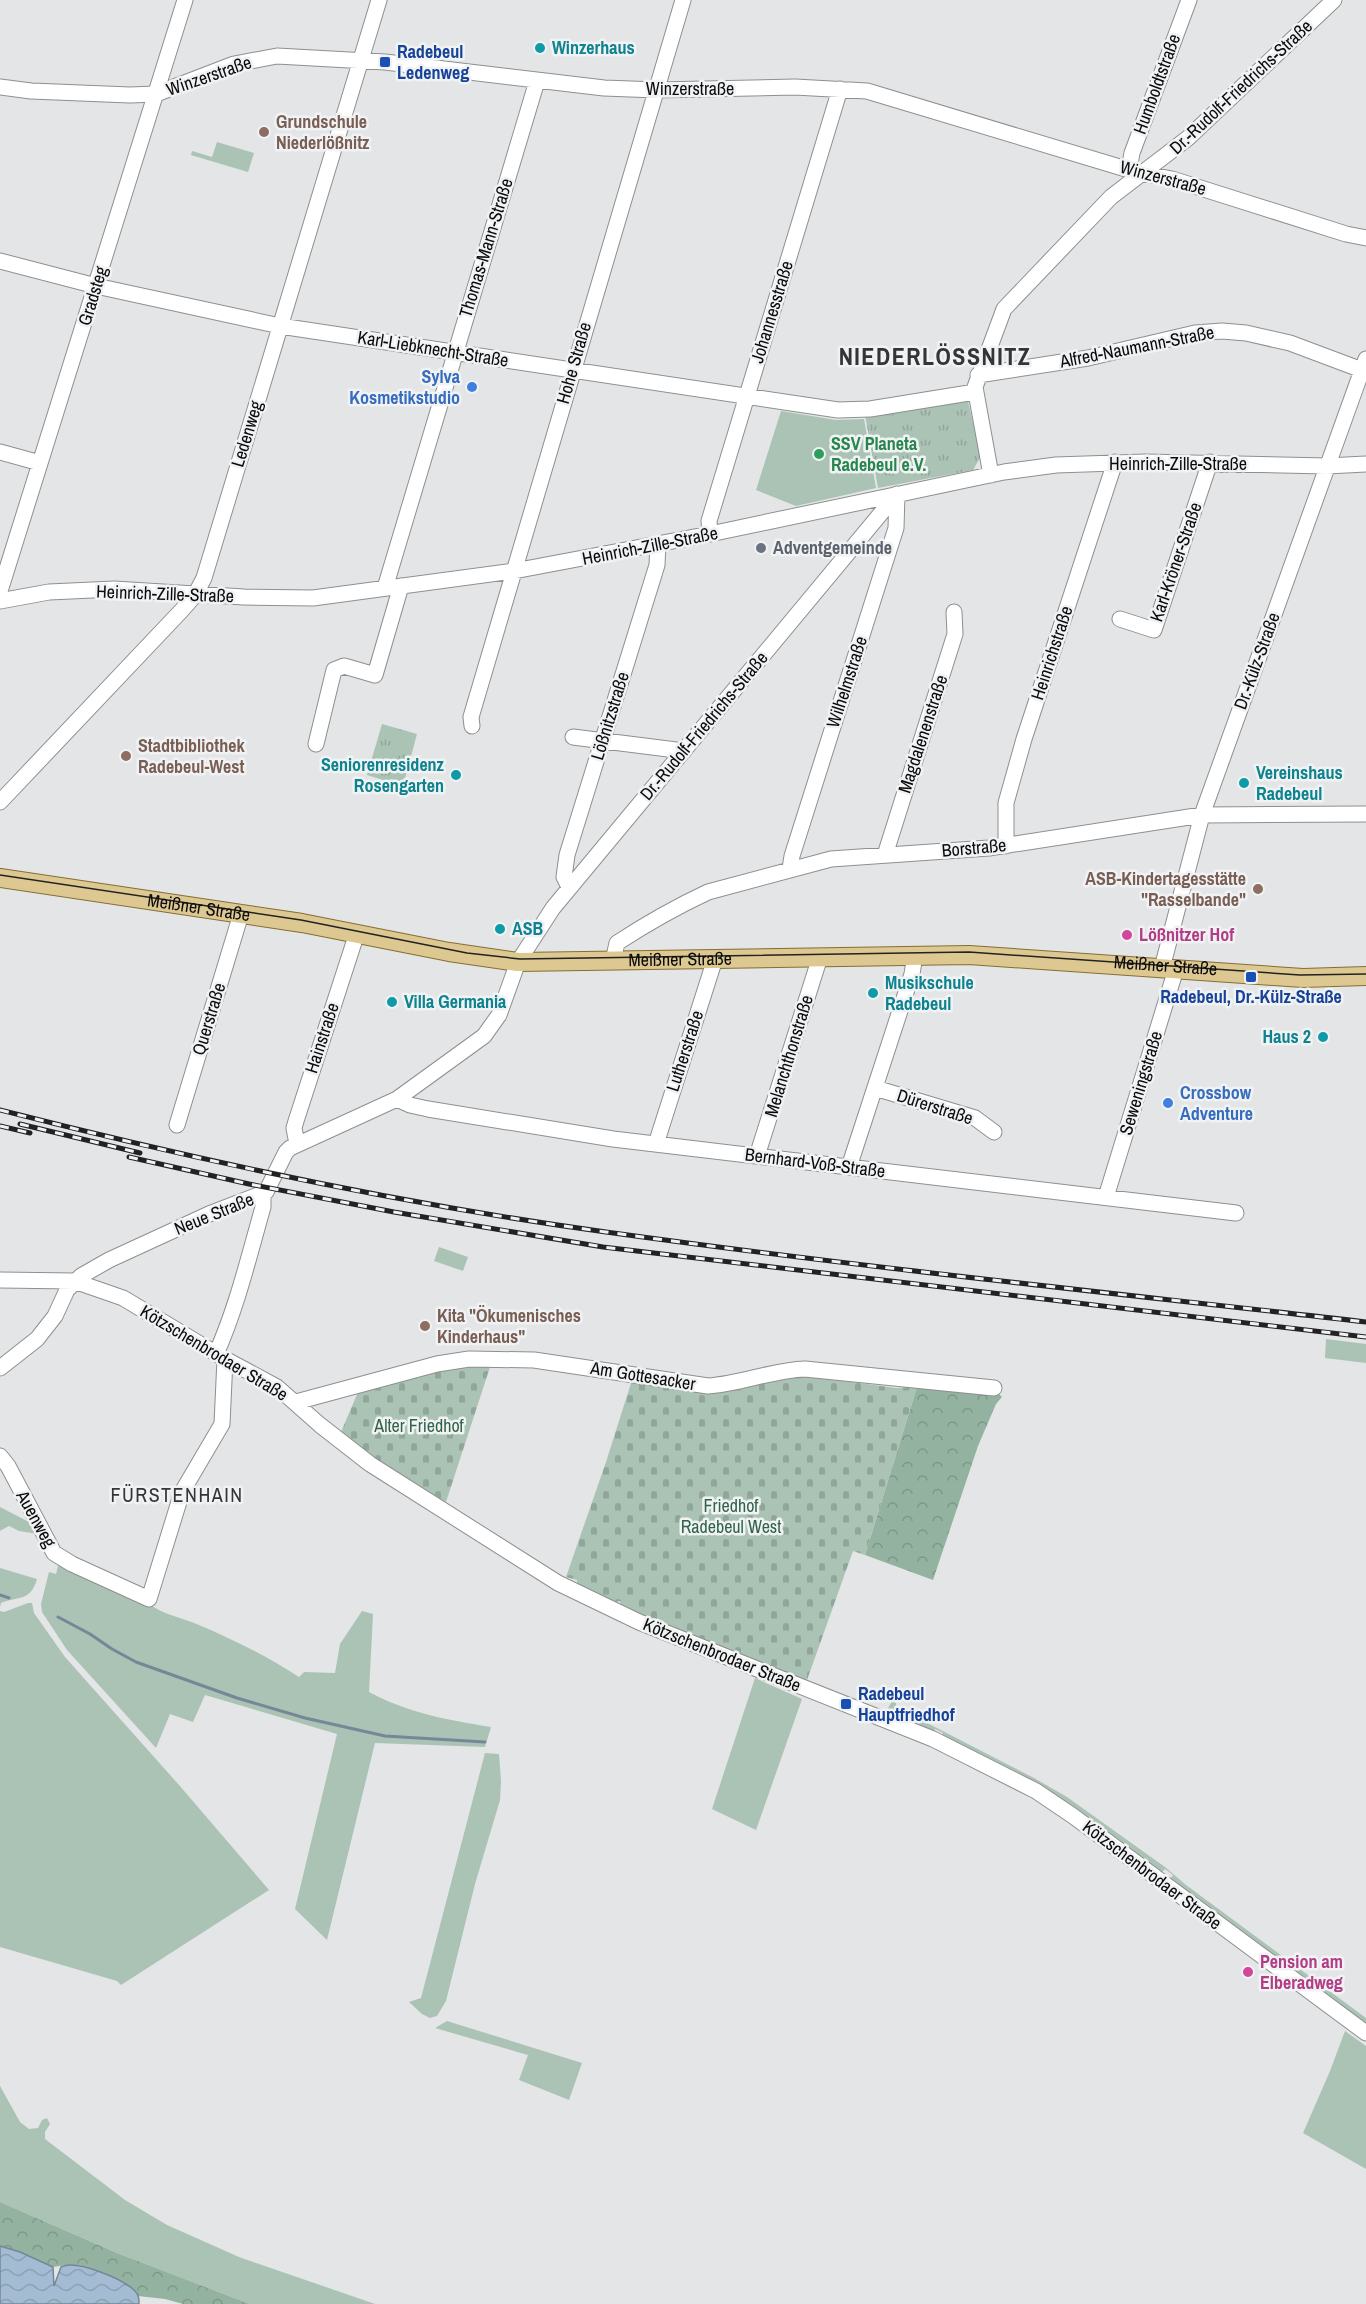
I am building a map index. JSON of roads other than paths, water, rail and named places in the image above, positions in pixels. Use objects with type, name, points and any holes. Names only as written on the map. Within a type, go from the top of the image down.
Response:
[{"type":"main road","name":"Meißner Straße","points":[[0,878],[241,914],[357,933],[449,952],[518,962],[978,955],[1303,978],[1366,976]]},
{"type":"street","name":"Gradsteg","points":[[0,591],[185,0]]},
{"type":"street","name":"Ledenweg","points":[[0,802],[195,595],[204,578],[379,0]]},
{"type":"street","name":"Hohe Straße","points":[[472,726],[471,717],[683,0]]},
{"type":"street","name":"Humboldtstraße","points":[[1135,171],[1132,153],[1189,0]]},
{"type":"street","name":"Dr.-Rudolf-Friedrichs-Straße","points":[[975,392],[978,375],[1004,309],[1135,171],[1163,159],[1188,138],[1334,0]]},
{"type":"street","name":"Winzerstraße","points":[[0,87],[31,91],[156,94],[234,64],[286,56],[360,60],[595,88],[657,90],[795,87],[877,93],[1135,171],[1172,179],[1346,234],[1366,238]]},
{"type":"street","name":"Thomas-Mann-Straße","points":[[385,588],[537,81]]},
{"type":"street","name":"Johannesstraße","points":[[710,534],[709,521],[840,89]]},
{"type":"street","name":"Karl-Liebknecht-Straße","points":[[0,261],[96,286],[280,326],[838,410],[870,409],[975,392]]},
{"type":"street","name":"Alfred-Naumann-Straße","points":[[978,375],[1089,358],[1195,333],[1222,331],[1246,333],[1290,343],[1364,364]]},
{"type":"street","name":"Dr.-Külz-Straße","points":[[1169,969],[1202,815],[1364,364]]},
{"type":"street","points":[[975,392],[991,475]]},
{"type":"street","points":[[0,452],[40,463]]},
{"type":"street","name":"Heinrich-Zille-Straße","points":[[0,601],[49,592],[80,590],[313,598],[514,572],[710,534],[991,475],[1056,465],[1115,462],[1327,466],[1366,464]]},
{"type":"street","name":"Heinrichstraße","points":[[1006,846],[1006,803],[1024,739],[1115,462]]},
{"type":"street","name":"Karl-Kröner-Straße","points":[[1120,619],[1154,630],[1210,462]]},
{"type":"street","name":"Dr.-Rudolf-Friedrichs-Straße","points":[[518,962],[569,887],[897,494]]},
{"type":"street","name":"Wilhelmstraße","points":[[790,869],[792,856],[896,528],[897,494]]},
{"type":"street","name":"Lößnitzstraße","points":[[569,887],[564,877],[567,855],[657,565],[658,544]]},
{"type":"street","points":[[316,744],[334,670],[344,666],[375,675],[401,586]]},
{"type":"street","name":"Magdalenenstraße","points":[[885,855],[955,634],[954,612]]},
{"type":"street","points":[[573,737],[684,751]]},
{"type":"street","name":"Borstraße","points":[[613,961],[617,943],[645,924],[708,892],[831,859],[1006,846],[1202,815],[1366,814]]},
{"type":"street","name":"Querstraße","points":[[177,1125],[241,914]]},
{"type":"street","name":"Hainstraße","points":[[297,1144],[294,1128],[357,933]]},
{"type":"street","name":"Dürerstraße","points":[[849,1167],[912,974],[915,955]]},
{"type":"street","name":"Melanchthonstraße","points":[[757,1156],[820,957]]},
{"type":"street","name":"Lutherstraße","points":[[656,1144],[715,959]]},
{"type":"street","name":"Neue Straße","points":[[0,1368],[37,1339],[55,1316],[67,1290],[74,1281],[109,1260],[210,1214],[263,1194],[268,1191],[286,1152],[297,1144],[397,1099],[484,1036],[499,1015],[518,962]]},
{"type":"street","name":"Seweningstraße","points":[[1106,1197],[1169,969]]},
{"type":"street","name":"Dürerstraße","points":[[875,1088],[975,1118],[994,1132]]},
{"type":"street","name":"Bernhard-Voß-Straße","points":[[397,1099],[410,1105],[450,1113],[575,1134],[1236,1213]]},
{"type":"street","points":[[220,1356],[263,1207],[263,1194]]},
{"type":"street","points":[[0,1280],[74,1281]]},
{"type":"street","name":"Kötzschenbrodaer Straße","points":[[74,1281],[123,1298],[220,1356],[269,1382],[370,1464],[558,1583],[586,1598],[669,1634],[933,1739],[1036,1791],[1366,2033]]},
{"type":"street","name":"Auenweg","points":[[0,1456],[8,1466],[54,1553],[72,1564],[149,1599],[184,1485],[222,1424],[220,1356]]},
{"type":"street","name":"Am Gottesacker","points":[[296,1402],[437,1364],[492,1358],[559,1362],[708,1386],[723,1385],[793,1369],[805,1369],[994,1388]]},
{"type":"water","points":[[0,2246],[53,2267],[54,2286],[61,2267],[68,2265],[88,2268],[129,2286],[137,2294],[139,2304],[0,2304]]},
{"type":"waterway","points":[[0,1595],[9,1598]]},
{"type":"waterway","points":[[58,1617],[136,1662],[237,1698],[305,1718],[385,1736],[485,1742]]},
{"type":"tram line","points":[[0,875],[301,920],[467,953],[520,959],[969,952],[1300,975],[1366,974]]},
{"type":"railway","points":[[0,1110],[150,1147],[302,1180],[530,1221],[796,1257],[1366,1322]]},
{"type":"railway","points":[[20,1124],[140,1153]]},
{"type":"railway","points":[[0,1126],[30,1133]]},
{"type":"railway","points":[[129,1157],[249,1184],[394,1212],[603,1247],[1366,1337]]},
{"type":"place","name":"Winzerhaus","points":[[540,48]]},
{"type":"place","name":"Radebeul Ledenweg","points":[[385,62]]},
{"type":"place","name":"Grundschule Niederlößnitz","points":[[264,132]]},
{"type":"place","name":"Sylva Kosmetikstudio","points":[[472,387]]},
{"type":"place","name":"SSV Planeta Radebeul e.V.","points":[[819,454]]},
{"type":"place","name":"Adventgemeinde","points":[[761,548]]},
{"type":"place","name":"Stadtbibliothek Radebeul-West","points":[[126,756]]},
{"type":"place","name":"Seniorenresidenz Rosengarten","points":[[456,775]]},
{"type":"place","name":"Vereinshaus Radebeul","points":[[1244,783]]},
{"type":"place","name":"ASB-Kindertagesstätte \"Rasselbande\"","points":[[1258,889]]},
{"type":"place","name":"ASB","points":[[500,929]]},
{"type":"place","name":"Lößnitzer Hof","points":[[1127,935]]},
{"type":"place","name":"Radebeul, Dr.-Külz-Straße","points":[[1251,977]]},
{"type":"place","name":"Musikschule Radebeul","points":[[873,993]]},
{"type":"place","name":"Villa Germania","points":[[392,1002]]},
{"type":"place","name":"Haus 2","points":[[1323,1037]]},
{"type":"place","name":"Crossbow Adventure","points":[[1168,1103]]},
{"type":"place","name":"Kita \"Ökumenisches Kinderhaus\"","points":[[425,1326]]},
{"type":"place","name":"Radebeul Hauptfriedhof","points":[[846,1704]]},
{"type":"place","name":"Pension am Elberadweg","points":[[1248,1972]]},
{"type":"district","name":"NIEDERLÖSSNITZ","points":[[935,357]]},
{"type":"district","name":"FÜRSTENHAIN","points":[[177,1495]]},
{"type":"park label","name":"Alter Friedhof","points":[[419,1426]]},
{"type":"park label","name":"Friedhof Radebeul West","points":[[731,1516]]}]
